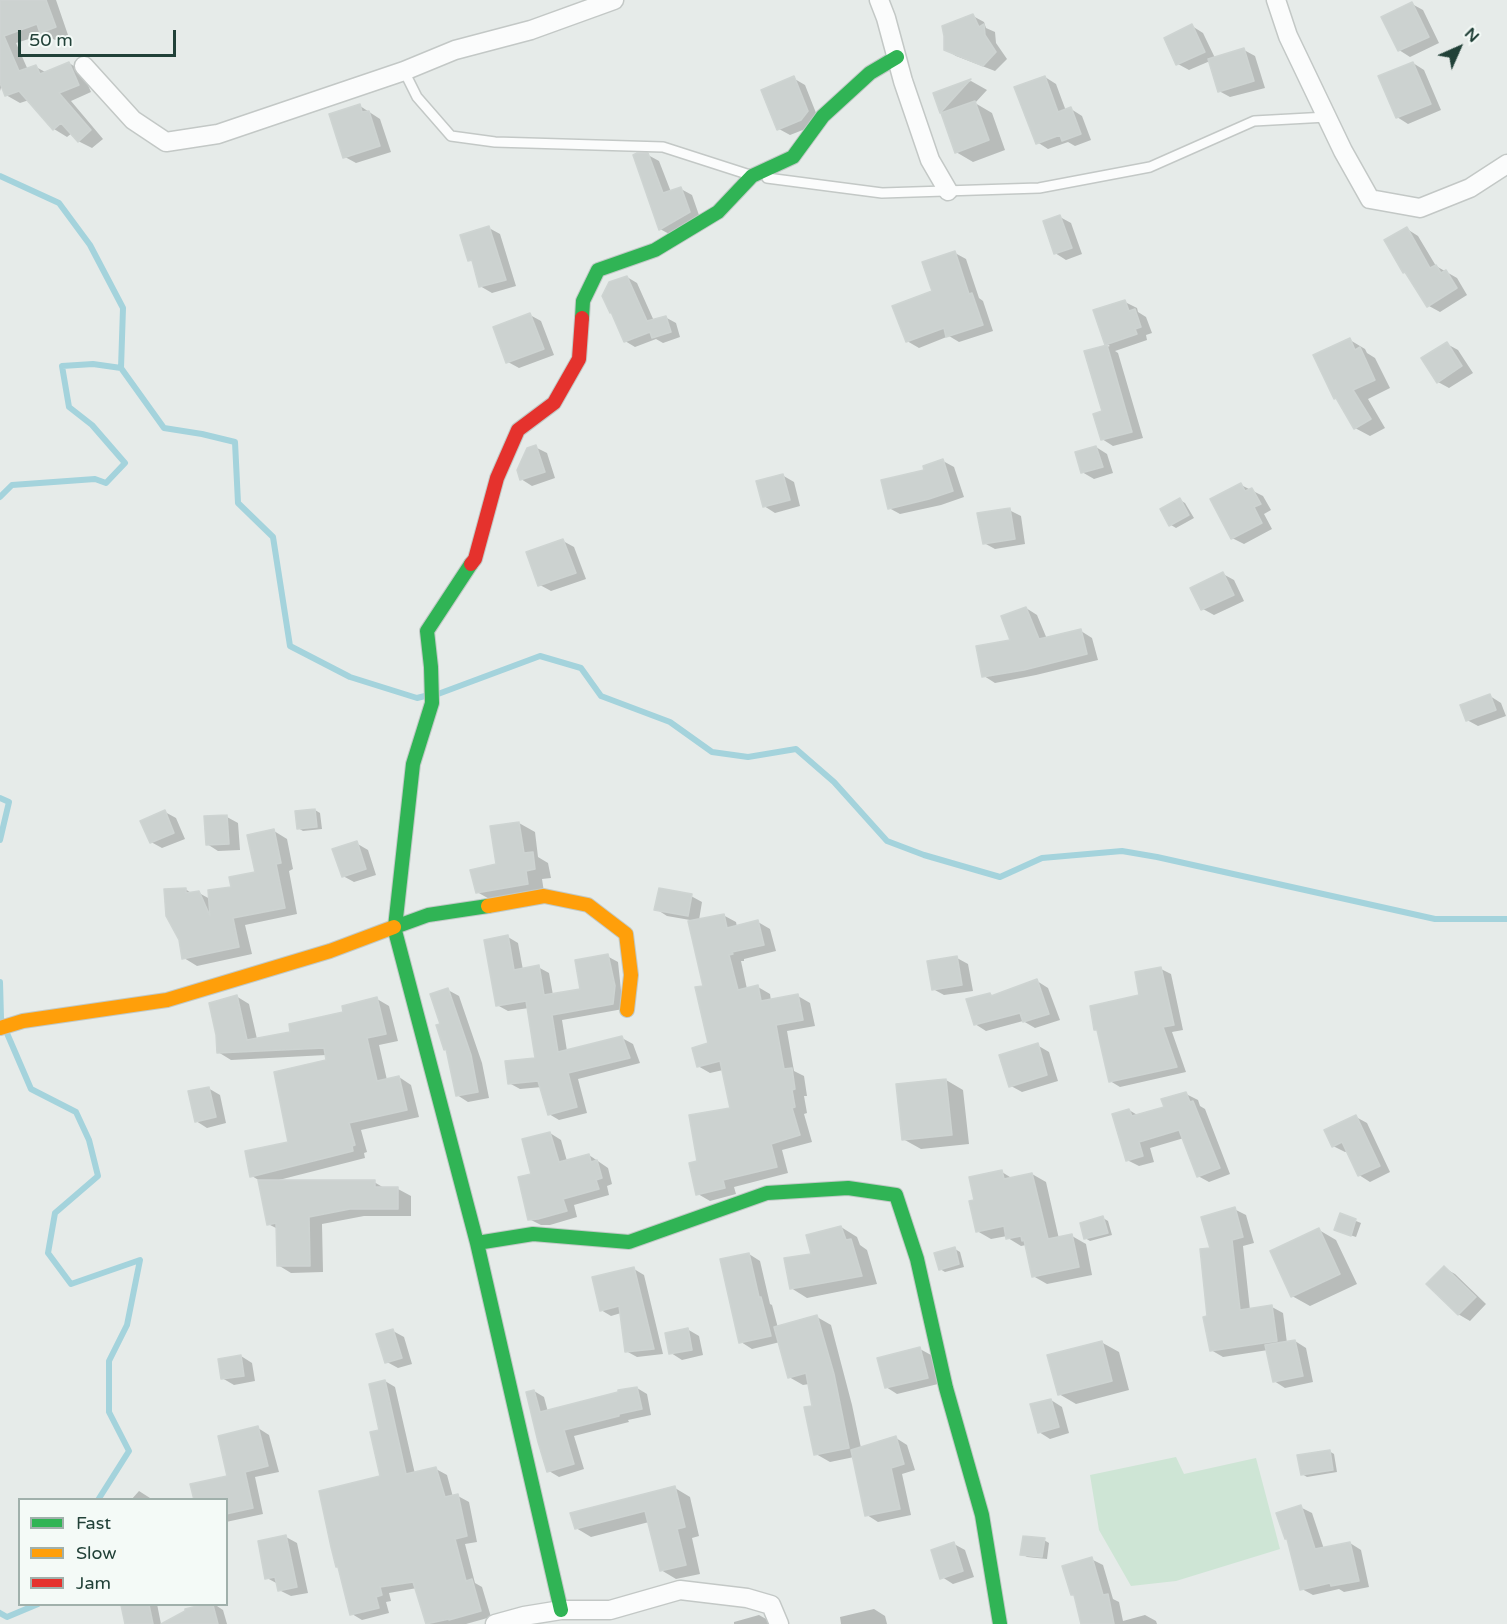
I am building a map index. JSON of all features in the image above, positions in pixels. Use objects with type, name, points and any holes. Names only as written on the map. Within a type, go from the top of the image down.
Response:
[{"type":"street","points":[[84,66],[133,120],[166,142],[218,134],[404,71],[455,50],[531,30],[614,0]]},
{"type":"street","points":[[879,0],[930,160],[948,191]]},
{"type":"street","points":[[1276,0],[1288,36],[1343,151],[1371,199],[1420,208],[1470,188],[1507,164]]},
{"type":"street","points":[[561,1610],[477,1243],[394,927],[412,764],[432,703],[427,631],[475,559],[497,478],[518,430],[554,403],[579,359],[583,301],[598,270],[655,250],[718,212],[752,176],[793,157],[823,116],[870,73],[897,57]]},
{"type":"street","points":[[0,1028],[22,1021],[167,1000],[330,951],[428,915],[544,896],[588,905],[626,934],[631,975],[627,1010]]},
{"type":"street","points":[[477,1243],[533,1234],[629,1242],[767,1193],[848,1188],[896,1195],[917,1258],[946,1388],[982,1515],[1000,1624]]},
{"type":"street","points":[[495,1624],[524,1616],[561,1610],[610,1610],[680,1590],[747,1598],[771,1605],[779,1624]]},
{"type":"lane","points":[[404,71],[417,97],[451,136],[495,142],[663,147],[752,176],[882,193],[1039,188],[1150,167],[1254,122],[1327,117]]},
{"type":"green space","points":[[1176,1457],[1184,1474],[1256,1458],[1280,1549],[1176,1581],[1131,1586],[1099,1530],[1090,1475]]},
{"type":"building","points":[[0,0],[46,0],[56,27],[40,33],[37,24],[4,36],[19,71],[36,65],[40,74],[69,62],[79,85],[59,93],[91,130],[78,142],[61,123],[53,130],[19,91],[5,96],[0,83]]},
{"type":"building","points":[[1412,2],[1429,37],[1398,51],[1381,17]]},
{"type":"building","points":[[973,14],[979,27],[984,24],[985,35],[996,52],[983,66],[944,50],[942,26]]},
{"type":"building","points":[[1192,24],[1205,52],[1176,65],[1164,38]]},
{"type":"building","points":[[1244,48],[1254,81],[1218,92],[1208,59]]},
{"type":"building","points":[[1413,62],[1431,104],[1396,118],[1378,76]]},
{"type":"building","points":[[794,76],[808,111],[801,120],[777,130],[761,90]]},
{"type":"building","points":[[1045,76],[1058,112],[1071,107],[1081,134],[1062,141],[1060,135],[1036,144],[1014,87]]},
{"type":"building","points":[[971,79],[940,113],[933,93]]},
{"type":"building","points":[[975,101],[989,140],[955,153],[941,113]]},
{"type":"building","points":[[360,104],[362,112],[369,111],[380,146],[343,158],[329,114]]},
{"type":"building","points":[[648,153],[663,193],[681,187],[690,212],[659,230],[633,155]]},
{"type":"building","points":[[1060,215],[1072,248],[1054,254],[1043,221]]},
{"type":"building","points":[[489,226],[506,280],[479,287],[472,260],[468,261],[460,235]]},
{"type":"building","points":[[1407,227],[1430,268],[1436,265],[1441,273],[1446,270],[1457,288],[1427,307],[1405,272],[1403,273],[1384,240]]},
{"type":"building","points":[[955,251],[969,294],[972,293],[983,325],[946,337],[944,328],[906,342],[892,306],[932,291],[922,262]]},
{"type":"building","points":[[627,276],[647,321],[666,316],[671,332],[652,338],[650,332],[624,342],[602,296],[609,282]]},
{"type":"building","points":[[1125,300],[1129,311],[1135,309],[1141,327],[1135,329],[1137,334],[1105,345],[1093,310]]},
{"type":"building","points":[[530,313],[544,349],[506,363],[493,327]]},
{"type":"building","points":[[1350,338],[1355,350],[1360,347],[1375,380],[1353,390],[1371,419],[1354,429],[1336,398],[1334,399],[1313,355]]},
{"type":"building","points":[[1447,342],[1462,366],[1437,383],[1421,358]]},
{"type":"building","points":[[1107,345],[1132,432],[1101,440],[1093,414],[1102,411],[1084,351]]},
{"type":"building","points":[[536,445],[545,472],[520,480],[517,470],[527,448]]},
{"type":"building","points":[[1096,446],[1103,467],[1081,473],[1075,452]]},
{"type":"building","points":[[943,459],[953,491],[888,509],[881,480],[924,470],[923,466]]},
{"type":"building","points":[[783,474],[790,500],[763,507],[756,481]]},
{"type":"building","points":[[1241,483],[1245,491],[1252,488],[1261,504],[1254,507],[1262,523],[1231,539],[1210,499]]},
{"type":"building","points":[[1180,498],[1189,515],[1169,526],[1160,509]]},
{"type":"building","points":[[1010,508],[1015,539],[983,544],[977,513]]},
{"type":"building","points":[[563,539],[576,573],[538,586],[526,552]]},
{"type":"building","points":[[1223,572],[1234,595],[1201,610],[1190,588]]},
{"type":"building","points":[[1026,607],[1039,639],[1081,629],[1087,654],[1024,670],[982,677],[976,646],[1010,640],[1001,616]]},
{"type":"building","points":[[1490,694],[1496,710],[1466,721],[1460,705]]},
{"type":"building","points":[[315,809],[317,827],[297,829],[295,811]]},
{"type":"building","points":[[165,810],[174,833],[150,843],[140,821]]},
{"type":"building","points":[[227,815],[229,844],[206,845],[204,816]]},
{"type":"building","points":[[519,822],[524,853],[533,852],[535,869],[526,871],[528,884],[476,893],[470,870],[496,864],[490,826]]},
{"type":"building","points":[[274,829],[281,863],[276,864],[285,908],[233,918],[239,947],[182,959],[179,940],[166,916],[164,889],[186,888],[186,893],[199,891],[210,916],[208,890],[231,887],[229,877],[255,872],[247,835]]},
{"type":"building","points":[[357,841],[366,869],[342,877],[332,849]]},
{"type":"building","points":[[659,888],[692,894],[688,916],[654,910]]},
{"type":"building","points":[[724,914],[727,928],[758,920],[764,945],[732,952],[733,954],[729,955],[738,990],[758,985],[761,1001],[798,994],[803,1020],[776,1025],[784,1069],[792,1068],[795,1107],[792,1108],[800,1135],[771,1144],[777,1167],[723,1180],[725,1188],[696,1195],[689,1163],[697,1161],[689,1115],[730,1108],[720,1061],[697,1067],[692,1048],[708,1043],[695,987],[703,986],[688,921]]},
{"type":"building","points":[[508,935],[514,970],[539,965],[544,995],[580,989],[575,960],[608,954],[615,986],[613,1004],[552,1015],[558,1052],[622,1036],[630,1058],[568,1073],[577,1107],[548,1115],[538,1081],[508,1084],[505,1061],[535,1058],[526,1001],[496,1006],[484,940]]},
{"type":"building","points":[[957,956],[962,985],[932,990],[927,961]]},
{"type":"building","points":[[1161,967],[1174,1025],[1163,1027],[1177,1067],[1109,1082],[1097,1030],[1094,1030],[1090,1006],[1139,995],[1135,972]]},
{"type":"building","points":[[1037,979],[1049,1014],[1023,1022],[1020,1013],[974,1025],[966,999],[990,993],[991,996]]},
{"type":"building","points":[[448,988],[471,1055],[478,1092],[456,1096],[446,1049],[444,1050],[436,1025],[440,1024],[430,994]]},
{"type":"building","points":[[237,995],[247,1040],[290,1032],[289,1024],[343,1012],[342,1006],[377,997],[386,1034],[367,1038],[377,1081],[399,1076],[407,1110],[349,1123],[355,1145],[352,1146],[353,1151],[250,1177],[245,1151],[288,1142],[274,1072],[326,1060],[324,1048],[217,1053],[216,1035],[209,1003]]},
{"type":"building","points":[[1038,1043],[1047,1075],[1009,1087],[999,1055]]},
{"type":"building","points":[[946,1079],[952,1135],[902,1140],[896,1084]]},
{"type":"building","points":[[209,1087],[216,1117],[195,1122],[188,1091]]},
{"type":"building","points":[[1186,1092],[1190,1102],[1193,1101],[1220,1168],[1197,1177],[1179,1130],[1139,1142],[1143,1156],[1126,1161],[1112,1114],[1129,1109],[1132,1116],[1164,1107],[1161,1099]]},
{"type":"building","points":[[1356,1115],[1380,1166],[1358,1176],[1342,1142],[1332,1147],[1324,1130]]},
{"type":"building","points":[[550,1132],[559,1162],[589,1154],[591,1162],[597,1160],[602,1178],[596,1180],[599,1189],[563,1199],[567,1211],[528,1220],[518,1177],[531,1174],[522,1139]]},
{"type":"building","points":[[1002,1170],[1004,1179],[1032,1173],[1048,1239],[1072,1234],[1079,1267],[1032,1277],[1024,1240],[1022,1241],[1021,1236],[1006,1239],[1004,1226],[976,1232],[969,1201],[974,1200],[969,1177]]},
{"type":"building","points":[[258,1180],[375,1180],[375,1187],[398,1187],[398,1209],[350,1209],[309,1217],[310,1266],[277,1266],[276,1223],[267,1225]]},
{"type":"building","points":[[1235,1207],[1243,1237],[1232,1240],[1240,1310],[1272,1305],[1277,1341],[1210,1351],[1203,1317],[1207,1316],[1200,1249],[1210,1248],[1201,1217]]},
{"type":"building","points":[[1340,1213],[1356,1219],[1351,1236],[1334,1230]]},
{"type":"building","points":[[1103,1216],[1108,1233],[1084,1239],[1080,1223]]},
{"type":"building","points":[[841,1226],[846,1240],[851,1239],[862,1276],[790,1289],[784,1258],[811,1254],[806,1235]]},
{"type":"building","points":[[1319,1228],[1340,1274],[1291,1297],[1270,1251]]},
{"type":"building","points":[[955,1247],[959,1264],[939,1270],[934,1253]]},
{"type":"building","points":[[749,1253],[771,1336],[739,1343],[720,1259]]},
{"type":"building","points":[[1444,1266],[1476,1297],[1458,1315],[1426,1284]]},
{"type":"building","points":[[634,1267],[654,1349],[625,1352],[619,1306],[600,1311],[592,1277]]},
{"type":"building","points":[[817,1315],[834,1374],[849,1448],[814,1455],[804,1407],[812,1406],[806,1373],[788,1378],[774,1327]]},
{"type":"building","points":[[688,1328],[692,1350],[669,1354],[665,1333]]},
{"type":"building","points":[[393,1329],[402,1358],[385,1363],[376,1334]]},
{"type":"building","points":[[1295,1340],[1303,1376],[1273,1382],[1265,1345]]},
{"type":"building","points":[[1102,1341],[1112,1381],[1058,1395],[1047,1355]]},
{"type":"building","points":[[920,1347],[928,1378],[885,1388],[877,1358]]},
{"type":"building","points":[[241,1355],[244,1376],[221,1379],[218,1359]]},
{"type":"building","points":[[385,1380],[406,1474],[436,1467],[445,1497],[458,1494],[467,1536],[455,1539],[466,1581],[472,1579],[481,1611],[426,1624],[413,1582],[380,1587],[382,1595],[376,1597],[379,1608],[350,1615],[331,1547],[319,1491],[380,1476],[370,1432],[379,1430],[369,1384]]},
{"type":"building","points":[[637,1387],[642,1409],[564,1430],[574,1464],[547,1472],[526,1392],[534,1390],[540,1412],[618,1392],[618,1390]]},
{"type":"building","points":[[1051,1399],[1059,1427],[1038,1433],[1030,1404]]},
{"type":"building","points":[[258,1426],[268,1466],[245,1472],[253,1508],[228,1514],[228,1498],[194,1498],[190,1484],[227,1476],[218,1436]]},
{"type":"building","points":[[896,1436],[904,1464],[891,1468],[900,1509],[865,1516],[851,1450]]},
{"type":"building","points":[[1330,1450],[1333,1470],[1301,1475],[1297,1455]]},
{"type":"building","points":[[675,1486],[685,1527],[677,1529],[686,1565],[660,1571],[645,1511],[575,1529],[570,1513]]},
{"type":"building","points":[[1301,1505],[1315,1549],[1350,1542],[1359,1581],[1331,1586],[1330,1583],[1300,1590],[1287,1539],[1285,1539],[1276,1513]]},
{"type":"building","points":[[286,1535],[297,1587],[278,1591],[275,1577],[265,1579],[258,1541]]},
{"type":"building","points":[[1023,1536],[1045,1538],[1042,1557],[1020,1555]]},
{"type":"building","points":[[954,1542],[963,1571],[940,1579],[931,1550]]},
{"type":"building","points":[[1092,1557],[1103,1595],[1108,1594],[1114,1624],[1081,1624],[1074,1595],[1071,1595],[1062,1566]]},
{"type":"building","points":[[121,1606],[149,1606],[153,1624],[125,1624]]},
{"type":"building","points":[[213,1606],[218,1624],[161,1624],[185,1609]]},
{"type":"waterway","points":[[0,176],[59,203],[90,245],[123,308],[121,368],[164,428],[235,442],[238,503],[273,537],[290,646],[350,677],[417,698],[425,696]]},
{"type":"waterway","points":[[0,497],[12,485],[95,479],[106,483],[125,463],[92,425],[69,407],[62,366],[93,364],[121,368]]},
{"type":"waterway","points":[[438,694],[540,656],[581,668],[601,696],[670,722],[712,752],[748,757],[796,749],[834,782],[887,841],[924,855],[1000,877],[1042,858],[1122,851],[1435,919],[1507,919]]},
{"type":"waterway","points":[[0,798],[9,802],[0,840]]},
{"type":"waterway","points":[[0,982],[2,1022]]},
{"type":"waterway","points":[[6,1031],[31,1089],[76,1112],[89,1140],[98,1176],[55,1213],[48,1253],[71,1284],[140,1260],[127,1325],[109,1361],[109,1412],[129,1451],[99,1498]]},
{"type":"waterway","points":[[0,1613],[7,1617],[33,1606]]},
{"type":"traffic: fast","points":[[582,318],[583,301],[598,270],[655,250],[718,212],[752,176],[793,157],[823,116],[870,73],[897,57]]},
{"type":"traffic: fast","points":[[471,564],[427,631],[432,703],[413,764],[395,927],[428,915],[488,906]]},
{"type":"traffic: fast","points":[[394,927],[477,1243],[561,1610]]},
{"type":"traffic: fast","points":[[477,1243],[533,1234],[629,1242],[767,1193],[848,1188],[896,1195],[917,1259],[946,1388],[982,1515],[1000,1624]]},
{"type":"traffic: slow","points":[[488,906],[544,896],[588,905],[626,934],[631,975],[627,1010]]},
{"type":"traffic: slow","points":[[0,1028],[23,1021],[167,1000],[330,951],[394,927]]},
{"type":"traffic: jam","points":[[471,564],[475,559],[497,478],[518,430],[554,403],[579,359],[582,318]]}]
